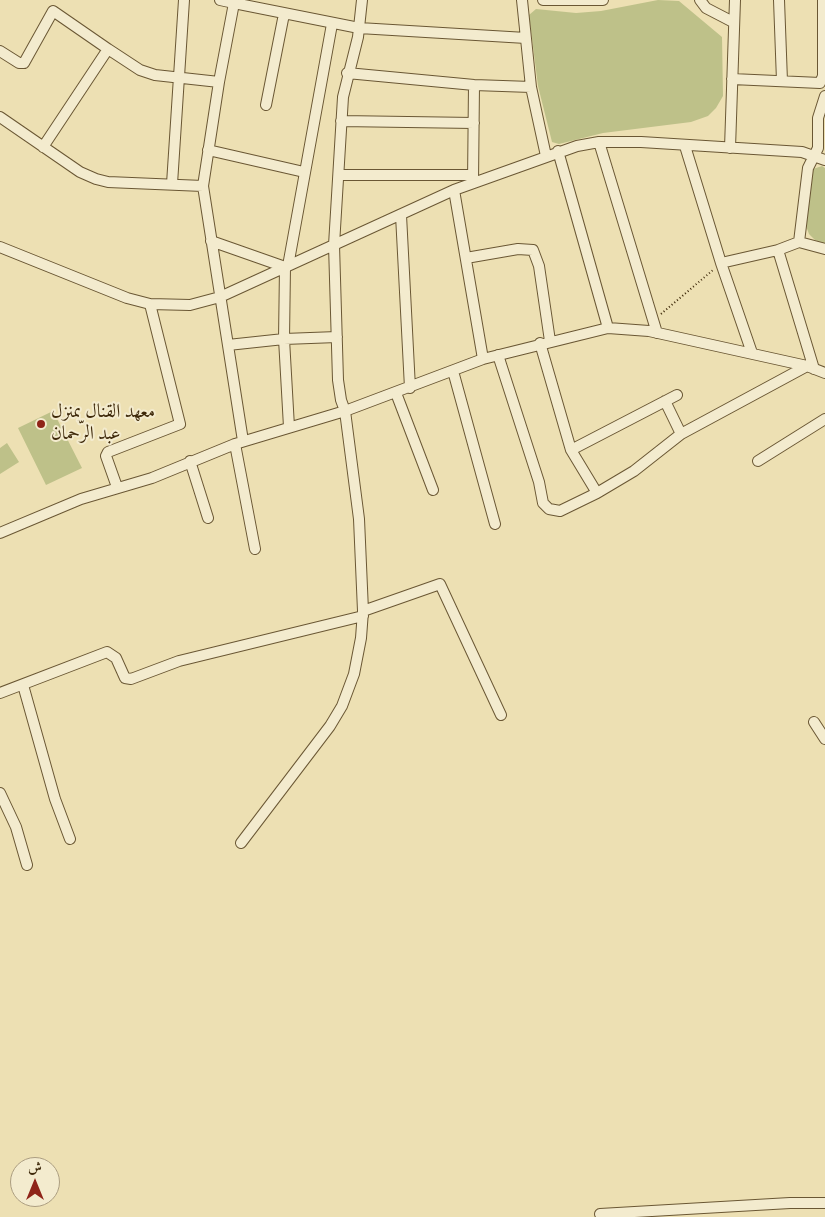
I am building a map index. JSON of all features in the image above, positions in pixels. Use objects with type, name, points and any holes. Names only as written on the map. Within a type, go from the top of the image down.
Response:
[{"type":"street","points":[[172,184],[184,0]]},
{"type":"street","points":[[220,0],[359,28],[526,38]]},
{"type":"street","points":[[241,843],[330,726],[342,706],[358,656],[363,613],[359,519],[346,411],[341,400],[338,380],[334,245],[342,121],[348,73],[356,49],[362,0]]},
{"type":"street","points":[[522,0],[531,87],[546,156]]},
{"type":"street","points":[[543,0],[603,0]]},
{"type":"street","points":[[700,0],[706,8],[732,22]]},
{"type":"street","points":[[730,148],[732,22],[735,0]]},
{"type":"street","points":[[780,0],[782,81]]},
{"type":"street","points":[[732,79],[782,81],[823,86],[823,0]]},
{"type":"street","points":[[234,3],[219,82],[203,186],[228,345],[239,443],[255,549]]},
{"type":"street","points":[[0,52],[19,63],[24,63],[53,11],[140,70],[155,75],[179,76],[219,82]]},
{"type":"street","points":[[266,106],[284,14]]},
{"type":"street","points":[[289,427],[284,339],[286,266],[332,24]]},
{"type":"street","points":[[43,147],[108,48]]},
{"type":"street","points":[[348,73],[474,85],[531,87]]},
{"type":"street","points":[[473,179],[474,85]]},
{"type":"street","points":[[799,242],[808,168],[818,148],[818,118],[825,96]]},
{"type":"street","points":[[0,117],[80,172],[96,179],[108,182],[203,186]]},
{"type":"street","points":[[342,121],[474,123]]},
{"type":"street","points":[[0,247],[127,298],[150,304],[190,305],[220,298],[286,266],[401,215],[473,179],[558,151],[599,142],[641,142],[802,152],[825,160]]},
{"type":"street","points":[[599,142],[658,333]]},
{"type":"street","points":[[685,146],[721,264],[752,353]]},
{"type":"street","points":[[208,150],[304,172]]},
{"type":"street","points":[[558,151],[608,328]]},
{"type":"street","points":[[339,175],[473,179]]},
{"type":"street","points":[[454,190],[483,359]]},
{"type":"street","points":[[401,215],[410,388]]},
{"type":"street","points":[[211,241],[286,266]]},
{"type":"street","points":[[721,264],[778,250],[799,242],[825,249]]},
{"type":"street","points":[[466,258],[518,249],[533,250],[539,266],[545,342],[570,450],[597,493]]},
{"type":"street","points":[[778,250],[811,367]]},
{"type":"street","points":[[117,487],[106,456],[108,452],[180,424],[150,304]]},
{"type":"street","points":[[0,533],[81,499],[152,478],[190,461],[239,443],[346,411],[483,359],[545,342],[608,328],[658,333],[811,367],[825,373]]},
{"type":"street","points":[[228,345],[284,339],[336,337]]},
{"type":"street","points":[[498,355],[539,482],[543,503],[549,509],[560,511],[597,493],[634,471],[681,434],[811,367]]},
{"type":"street","points":[[453,371],[494,524]]},
{"type":"street","points":[[396,393],[433,490]]},
{"type":"street","points":[[570,450],[677,394]]},
{"type":"street","points":[[664,401],[681,434]]},
{"type":"street","points":[[758,461],[825,419]]},
{"type":"street","points":[[190,461],[208,518]]},
{"type":"street","points":[[0,694],[107,652],[116,658],[125,678],[131,679],[179,661],[363,613],[440,584],[500,715]]},
{"type":"street","points":[[23,685],[55,799],[70,839]]},
{"type":"street","points":[[814,722],[825,739]]},
{"type":"street","points":[[0,792],[16,827],[27,865]]},
{"type":"street","points":[[600,1214],[790,1203],[825,1203]]},
{"type":"path","points":[[654,320],[721,264]]},
{"type":"green space","points":[[658,0],[679,1],[722,37],[723,96],[716,108],[708,116],[691,122],[603,133],[559,144],[552,142],[538,86],[529,15],[536,9],[576,13],[601,11]]},
{"type":"green space","points":[[822,166],[825,168],[825,244],[815,240],[809,234],[806,226],[813,169]]},
{"type":"green space","points":[[53,411],[82,468],[46,485],[18,428]]},
{"type":"green space","points":[[7,443],[19,462],[0,474],[0,448]]},
{"type":"place","name":"معهد القنال بمنزل عبد الرّحمان","points":[[41,424]]}]
